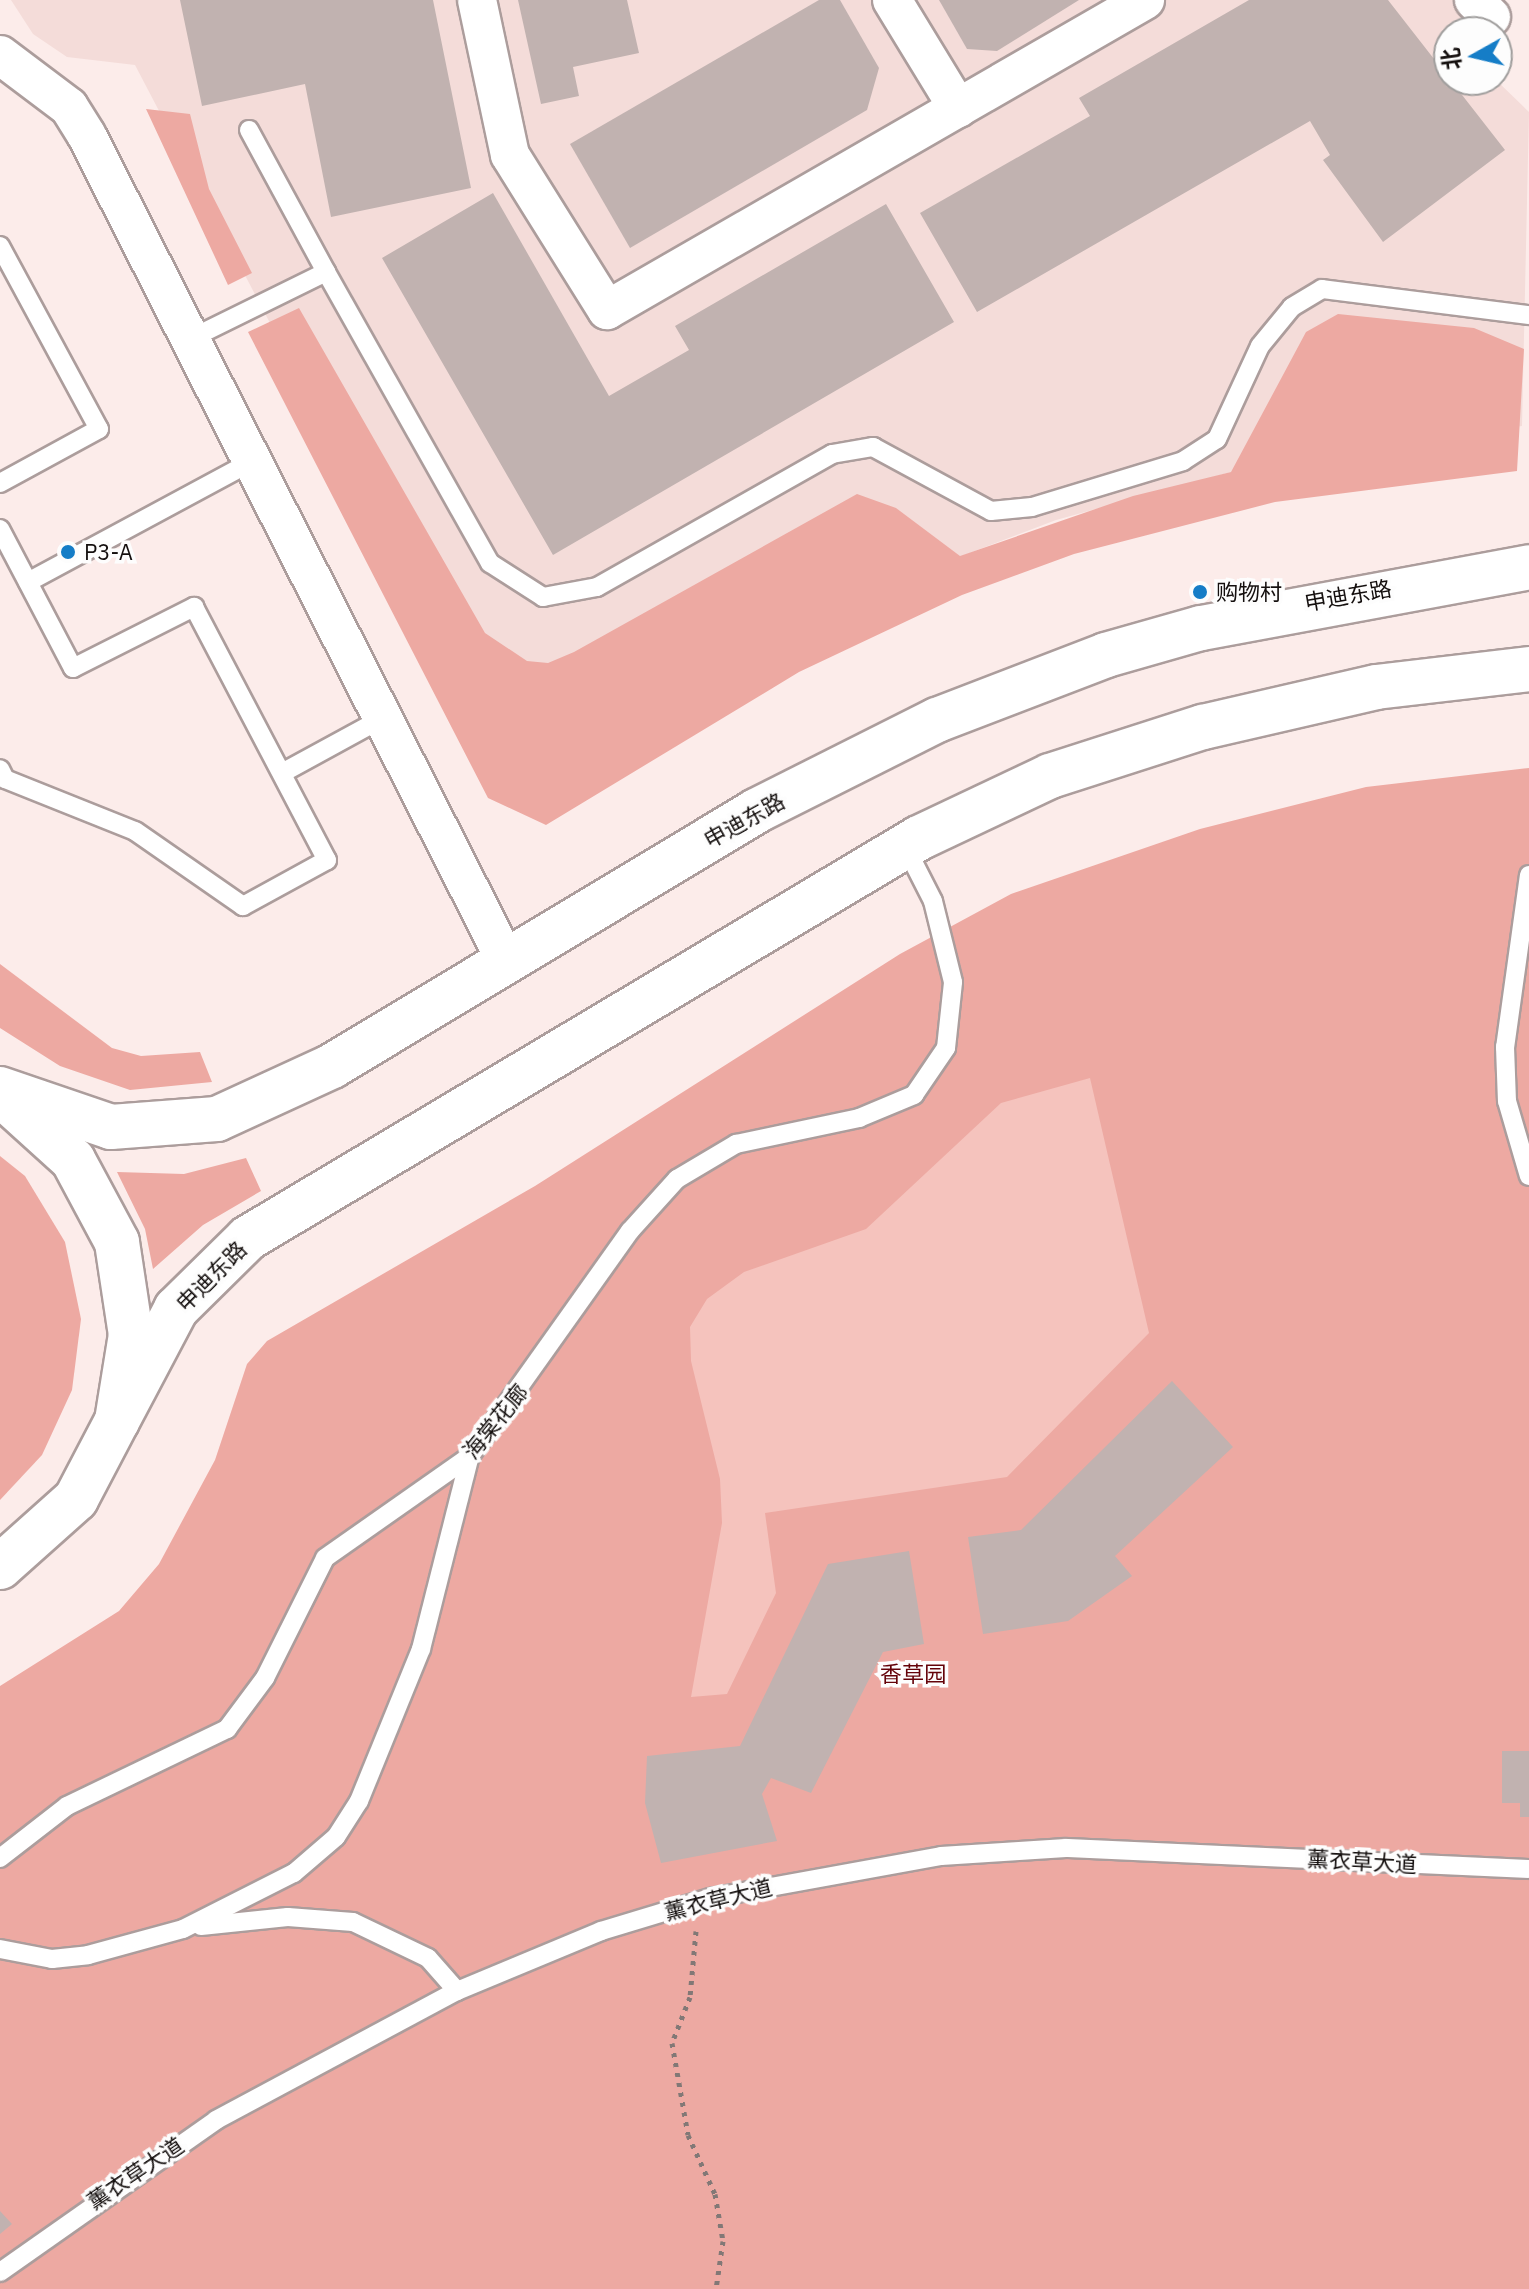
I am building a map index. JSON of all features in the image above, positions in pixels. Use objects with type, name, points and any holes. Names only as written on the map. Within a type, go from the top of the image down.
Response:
[{"type":"street","points":[[477,0],[510,155],[607,310],[1145,0]]},
{"type":"street","points":[[892,0],[958,108]]},
{"type":"street","points":[[0,55],[69,107],[506,961]]},
{"type":"street","name":"申迪东路","points":[[0,1092],[111,1127],[217,1119],[321,1072],[756,811],[937,720],[1106,655],[1201,628],[1297,605],[1529,567]]},
{"type":"street","name":"申迪东路","points":[[0,1567],[76,1499],[176,1309],[248,1238],[905,846],[1050,776],[1203,727],[1376,687],[1529,669]]},
{"type":"street","points":[[0,1092],[73,1160],[117,1242],[131,1335],[117,1421]]},
{"type":"lane","points":[[249,130],[490,563],[543,597],[597,587],[832,454],[873,447],[991,511],[1032,507],[1183,461],[1217,439],[1260,346],[1292,307],[1322,289],[1529,315]]},
{"type":"lane","points":[[0,246],[99,429],[0,483]]},
{"type":"lane","points":[[188,340],[326,272]]},
{"type":"lane","points":[[28,582],[249,463]]},
{"type":"lane","points":[[0,529],[73,668],[194,607],[327,860],[243,906],[135,831],[5,779],[0,769]]},
{"type":"lane","points":[[282,773],[381,719]]},
{"type":"lane","name":"海棠花廊","points":[[0,1858],[67,1806],[227,1729],[265,1678],[325,1558],[470,1456],[653,1201],[706,1157],[736,1144],[859,1118],[914,1095],[946,1048],[953,982],[933,901],[905,846]]},
{"type":"lane","points":[[1529,875],[1505,1047],[1507,1101],[1529,1176]]},
{"type":"lane","points":[[183,1929],[294,1873],[336,1837],[359,1801],[421,1649],[470,1456]]},
{"type":"lane","name":"薰衣草大道","points":[[0,2272],[216,2120],[457,1991],[601,1931],[694,1903],[941,1856],[1066,1848],[1529,1869]]},
{"type":"lane","points":[[0,1949],[52,1959],[88,1955],[183,1929],[288,1917],[353,1922],[428,1958],[457,1991]]},
{"type":"path","points":[[694,1903],[698,1959],[672,2043],[688,2135],[715,2194],[723,2241],[716,2289]]},
{"type":"shaded area","points":[[11,0],[1478,0],[1478,16],[1433,16],[1433,96],[1512,96],[1529,112],[1522,426],[1231,472],[1056,520],[833,605],[549,775],[270,323],[135,65],[67,57],[33,34]]},
{"type":"shaded area","points":[[1090,1078],[1149,1333],[1007,1477],[765,1513],[776,1593],[727,1694],[691,1697],[722,1523],[720,1479],[691,1361],[690,1327],[707,1299],[744,1272],[866,1229],[1001,1103]]},
{"type":"green space","points":[[146,109],[190,114],[209,189],[252,273],[228,285]]},
{"type":"green space","points":[[299,308],[485,633],[527,661],[548,663],[574,652],[857,494],[896,508],[960,556],[1133,496],[1231,472],[1306,332],[1338,314],[1474,328],[1524,349],[1517,471],[1275,502],[1074,554],[962,595],[799,672],[546,825],[488,798],[248,332]]},
{"type":"green space","name":"香草园","points":[[1529,768],[1529,2289],[0,2289],[0,1686],[119,1611],[159,1564],[215,1460],[247,1364],[267,1341],[535,1186],[900,954],[1011,894],[1200,829],[1366,787]]},
{"type":"green space","points":[[0,964],[112,1048],[141,1056],[200,1052],[212,1082],[130,1090],[60,1066],[0,1028]]},
{"type":"green space","points":[[0,1156],[25,1176],[65,1242],[81,1319],[72,1390],[42,1455],[0,1500]]},
{"type":"green space","points":[[246,1158],[261,1191],[203,1225],[153,1269],[145,1229],[117,1172],[184,1174]]},
{"type":"building","points":[[180,0],[433,0],[471,188],[331,217],[305,84],[202,106]]},
{"type":"building","points":[[518,0],[627,0],[639,53],[573,67],[579,96],[541,104]]},
{"type":"building","points":[[819,0],[840,0],[879,68],[867,110],[630,248],[570,144]]},
{"type":"building","points":[[939,0],[1079,0],[997,51],[967,49]]},
{"type":"building","points":[[1249,0],[1388,0],[1433,58],[1433,96],[1463,96],[1505,150],[1383,242],[1323,160],[1330,155],[1310,121],[977,312],[920,213],[1090,116],[1079,98]]},
{"type":"building","points":[[493,193],[609,396],[689,350],[675,326],[886,204],[954,322],[553,555],[382,258]]},
{"type":"building","points":[[1172,1381],[1233,1447],[1115,1556],[1132,1576],[1068,1621],[983,1634],[968,1537],[1021,1530]]},
{"type":"building","points":[[909,1551],[924,1644],[883,1652],[811,1793],[771,1778],[762,1794],[777,1841],[661,1863],[645,1803],[647,1756],[740,1746],[828,1564]]},
{"type":"building","points":[[1502,1751],[1529,1751],[1529,1817],[1520,1817],[1520,1803],[1502,1803]]},
{"type":"building","points":[[0,2211],[12,2224],[0,2234]]},
{"type":"place","name":"P3-A","points":[[68,552]]},
{"type":"place","name":"购物村","points":[[1200,592]]}]
